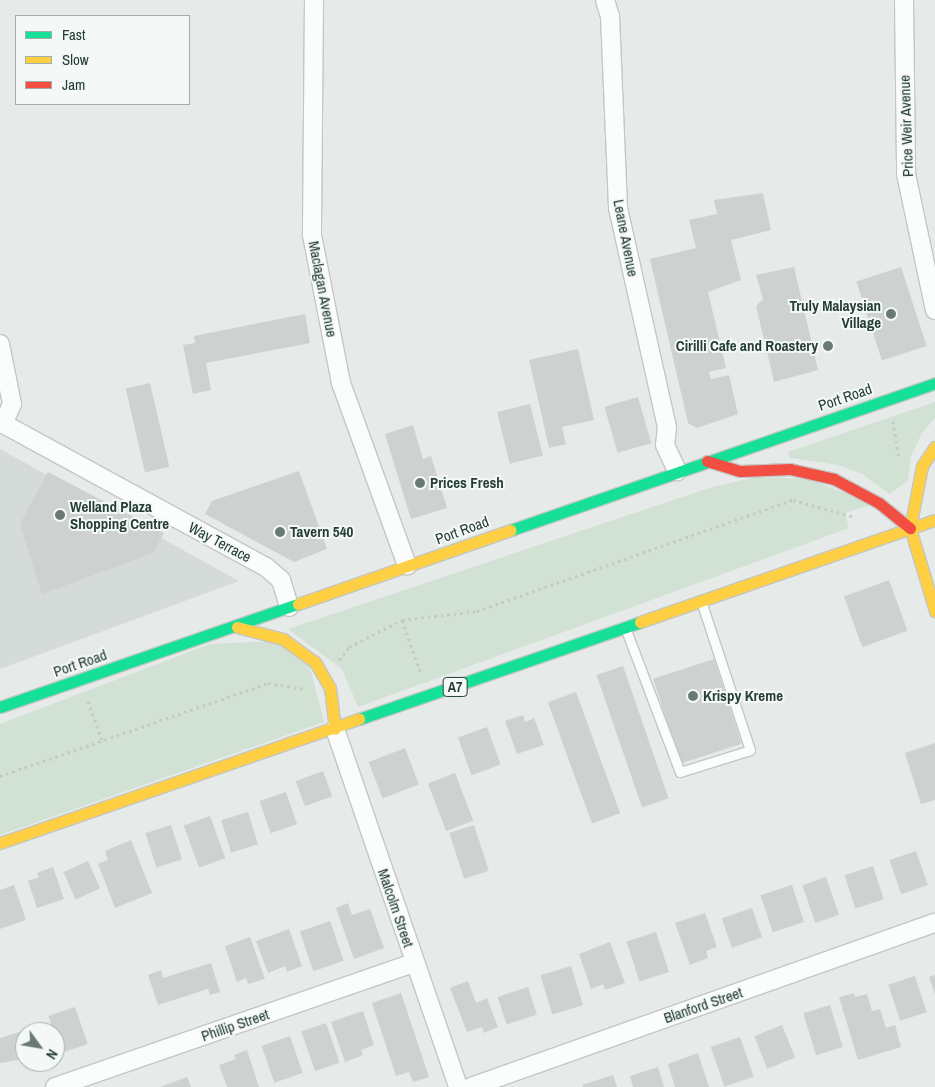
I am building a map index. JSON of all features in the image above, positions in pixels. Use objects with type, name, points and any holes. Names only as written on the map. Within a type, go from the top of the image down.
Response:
[{"type":"main road","name":"Port Road","points":[[0,707],[237,627],[706,460],[935,383]]},
{"type":"main road","points":[[935,447],[922,466],[915,490],[910,528],[935,611]]},
{"type":"main road","points":[[706,460],[740,471],[790,470],[834,479],[879,503],[910,528]]},
{"type":"main road","name":"A7","points":[[0,843],[335,729],[935,520]]},
{"type":"main road","points":[[237,627],[283,639],[315,662],[330,688],[335,729]]},
{"type":"street","name":"Maclagan Avenue","points":[[314,0],[312,235],[341,383],[407,565]]},
{"type":"street","name":"Leane Avenue","points":[[605,0],[610,16],[618,208],[666,427],[665,445],[677,471]]},
{"type":"street","name":"Price Weir Avenue","points":[[904,0],[906,174],[935,310]]},
{"type":"street","points":[[0,344],[12,404],[2,423]]},
{"type":"street","name":"Way Terrace","points":[[2,423],[266,567],[281,580],[289,607]]},
{"type":"street","name":"Malcolm Street","points":[[335,729],[458,1087]]},
{"type":"street","name":"Blanford Street","points":[[472,1087],[935,924]]},
{"type":"street","name":"Phillip Street","points":[[55,1087],[415,962]]},
{"type":"lane","points":[[625,628],[680,772],[750,750],[701,601]]},
{"type":"path","points":[[893,416],[901,470]]},
{"type":"path","points":[[337,666],[349,647],[402,620],[477,611],[793,500],[854,517],[863,515]]},
{"type":"path","points":[[402,620],[423,680]]},
{"type":"path","points":[[0,776],[268,683],[306,689],[312,686]]},
{"type":"path","points":[[86,697],[102,740]]},
{"type":"shaded area","name":"Welland Plaza Shopping Centre","points":[[0,449],[239,581],[0,669]]},
{"type":"green space","points":[[935,402],[935,418],[922,433],[911,456],[908,481],[889,494],[862,474],[838,465],[790,458],[788,452]]},
{"type":"green space","points":[[756,477],[808,479],[874,504],[845,513],[849,528],[358,707],[342,669],[288,629],[709,488]]},
{"type":"green space","points":[[274,641],[309,664],[324,722],[0,835],[0,724],[210,644]]},
{"type":"building","points":[[763,193],[771,230],[731,240],[741,280],[708,292],[726,368],[709,372],[711,379],[729,375],[738,414],[697,428],[688,423],[650,259],[696,248],[689,220],[717,214],[714,200]]},
{"type":"building","points":[[794,267],[818,370],[774,382],[756,306],[763,299],[756,275]]},
{"type":"building","name":"Truly Malaysian Village","points":[[901,267],[927,346],[882,360],[856,282]]},
{"type":"building","points":[[305,314],[310,343],[206,363],[211,390],[193,394],[183,345],[195,343],[194,336]]},
{"type":"building","points":[[578,349],[594,420],[562,427],[566,444],[549,448],[529,360]]},
{"type":"building","points":[[150,383],[169,467],[145,472],[126,389]]},
{"type":"building","points":[[638,397],[651,443],[618,453],[604,407]]},
{"type":"building","points":[[530,404],[543,455],[510,464],[497,412]]},
{"type":"building","name":"Prices Fresh","points":[[413,425],[423,459],[431,456],[447,508],[411,519],[385,434]]},
{"type":"building","name":"Tavern 540","points":[[299,471],[327,549],[294,562],[205,514],[212,501]]},
{"type":"building","points":[[48,472],[164,533],[153,553],[42,594],[20,524]]},
{"type":"building","points":[[889,580],[907,631],[862,647],[844,596]]},
{"type":"building","name":"Krispy Kreme","points":[[714,659],[742,744],[681,763],[653,679]]},
{"type":"building","points":[[623,666],[669,798],[642,807],[597,675]]},
{"type":"building","points":[[576,692],[620,813],[592,823],[548,702]]},
{"type":"building","points":[[523,715],[525,722],[534,718],[544,745],[517,754],[505,721]]},
{"type":"building","points":[[487,727],[501,765],[472,775],[458,738]]},
{"type":"building","points":[[935,743],[935,800],[921,804],[905,753]]},
{"type":"building","points":[[405,748],[419,784],[383,798],[369,762]]},
{"type":"building","points":[[323,771],[332,796],[305,806],[296,781]]},
{"type":"building","points":[[455,773],[473,821],[446,831],[428,783]]},
{"type":"building","points":[[286,792],[297,824],[271,833],[260,801]]},
{"type":"building","points":[[248,812],[258,845],[231,853],[221,820]]},
{"type":"building","points":[[210,816],[225,858],[199,868],[184,826]]},
{"type":"building","points":[[171,825],[182,859],[156,868],[145,833]]},
{"type":"building","points":[[474,825],[489,871],[464,879],[449,833]]},
{"type":"building","points":[[131,840],[152,893],[115,908],[98,864],[108,860],[105,851]]},
{"type":"building","points":[[916,851],[928,885],[901,894],[890,860]]},
{"type":"building","points":[[88,861],[100,888],[76,899],[63,872]]},
{"type":"building","points":[[873,866],[884,899],[855,909],[844,875]]},
{"type":"building","points":[[53,867],[64,899],[37,908],[28,881],[39,877],[37,873]]},
{"type":"building","points":[[826,877],[839,915],[815,923],[802,885]]},
{"type":"building","points":[[14,885],[26,920],[0,929],[0,890]]},
{"type":"building","points":[[792,885],[804,922],[773,932],[761,895]]},
{"type":"building","points":[[348,903],[352,915],[370,909],[384,948],[354,959],[336,908]]},
{"type":"building","points":[[752,908],[762,937],[732,948],[722,918]]},
{"type":"building","points":[[705,913],[717,947],[706,951],[708,958],[690,965],[675,923]]},
{"type":"building","points":[[330,921],[344,961],[313,971],[300,931]]},
{"type":"building","points":[[289,929],[302,966],[287,972],[285,966],[268,973],[256,941]]},
{"type":"building","points":[[656,932],[669,972],[639,982],[627,942]]},
{"type":"building","points":[[250,937],[265,979],[248,984],[246,978],[237,982],[225,946]]},
{"type":"building","points":[[610,942],[625,983],[605,990],[603,984],[591,989],[579,954]]},
{"type":"building","points":[[211,963],[220,992],[210,995],[208,989],[158,1005],[148,975],[161,970],[163,978]]},
{"type":"building","points":[[571,966],[583,1005],[552,1015],[540,975]]},
{"type":"building","points":[[935,975],[935,994],[929,977]]},
{"type":"building","points":[[915,976],[927,1012],[900,1021],[888,985]]},
{"type":"building","points":[[468,981],[476,1003],[487,998],[498,1027],[484,1033],[482,1027],[467,1032],[450,988]]},
{"type":"building","points":[[528,987],[537,1015],[507,1024],[498,997]]},
{"type":"building","points":[[401,993],[429,1077],[413,1082],[409,1072],[396,1076],[372,1003]]},
{"type":"building","points":[[854,993],[855,997],[867,994],[872,1011],[880,1009],[886,1028],[895,1025],[901,1047],[858,1060],[839,997]]},
{"type":"building","points":[[830,1005],[843,1047],[816,1055],[803,1013]]},
{"type":"building","points":[[75,1007],[88,1044],[65,1052],[65,1022],[51,1022],[49,1016]]},
{"type":"building","points":[[363,1011],[374,1045],[361,1050],[363,1055],[345,1062],[331,1022]]},
{"type":"building","points":[[326,1023],[340,1063],[315,1071],[301,1031]]},
{"type":"building","points":[[782,1025],[795,1057],[767,1069],[754,1036]]},
{"type":"building","points":[[15,1033],[15,1061],[0,1063],[0,1038]]},
{"type":"building","points":[[290,1036],[303,1073],[274,1083],[262,1046]]},
{"type":"building","points":[[740,1037],[754,1077],[724,1087],[711,1047]]},
{"type":"building","points":[[247,1050],[259,1087],[227,1087],[219,1065],[236,1059],[234,1055]]},
{"type":"building","points":[[698,1053],[709,1087],[675,1087],[668,1064]]},
{"type":"building","points":[[658,1067],[664,1087],[633,1087],[630,1076]]},
{"type":"building","points":[[613,1075],[617,1087],[583,1087],[582,1085]]},
{"type":"building","points":[[187,1077],[191,1087],[160,1087]]},
{"type":"traffic: fast","points":[[511,530],[935,383]]},
{"type":"traffic: fast","points":[[0,707],[298,604]]},
{"type":"traffic: fast","points":[[359,719],[640,622]]},
{"type":"traffic: slow","points":[[910,528],[922,466],[935,447]]},
{"type":"traffic: slow","points":[[640,622],[935,520]]},
{"type":"traffic: slow","points":[[910,528],[935,611]]},
{"type":"traffic: slow","points":[[298,604],[511,530]]},
{"type":"traffic: slow","points":[[237,627],[283,639],[315,662],[330,688],[335,729]]},
{"type":"traffic: slow","points":[[0,843],[359,719]]},
{"type":"traffic: jam","points":[[707,461],[740,471],[790,469],[834,479],[879,503],[910,528]]},
{"type":"place","name":"Truly Malaysian Village","points":[[891,314]]},
{"type":"place","name":"Cirilli Cafe and Roastery","points":[[828,346]]},
{"type":"place","name":"Prices Fresh","points":[[420,483]]},
{"type":"place","name":"Welland Plaza Shopping Centre","points":[[60,515]]},
{"type":"place","name":"Tavern 540","points":[[280,532]]},
{"type":"place","name":"Krispy Kreme","points":[[693,696]]}]
